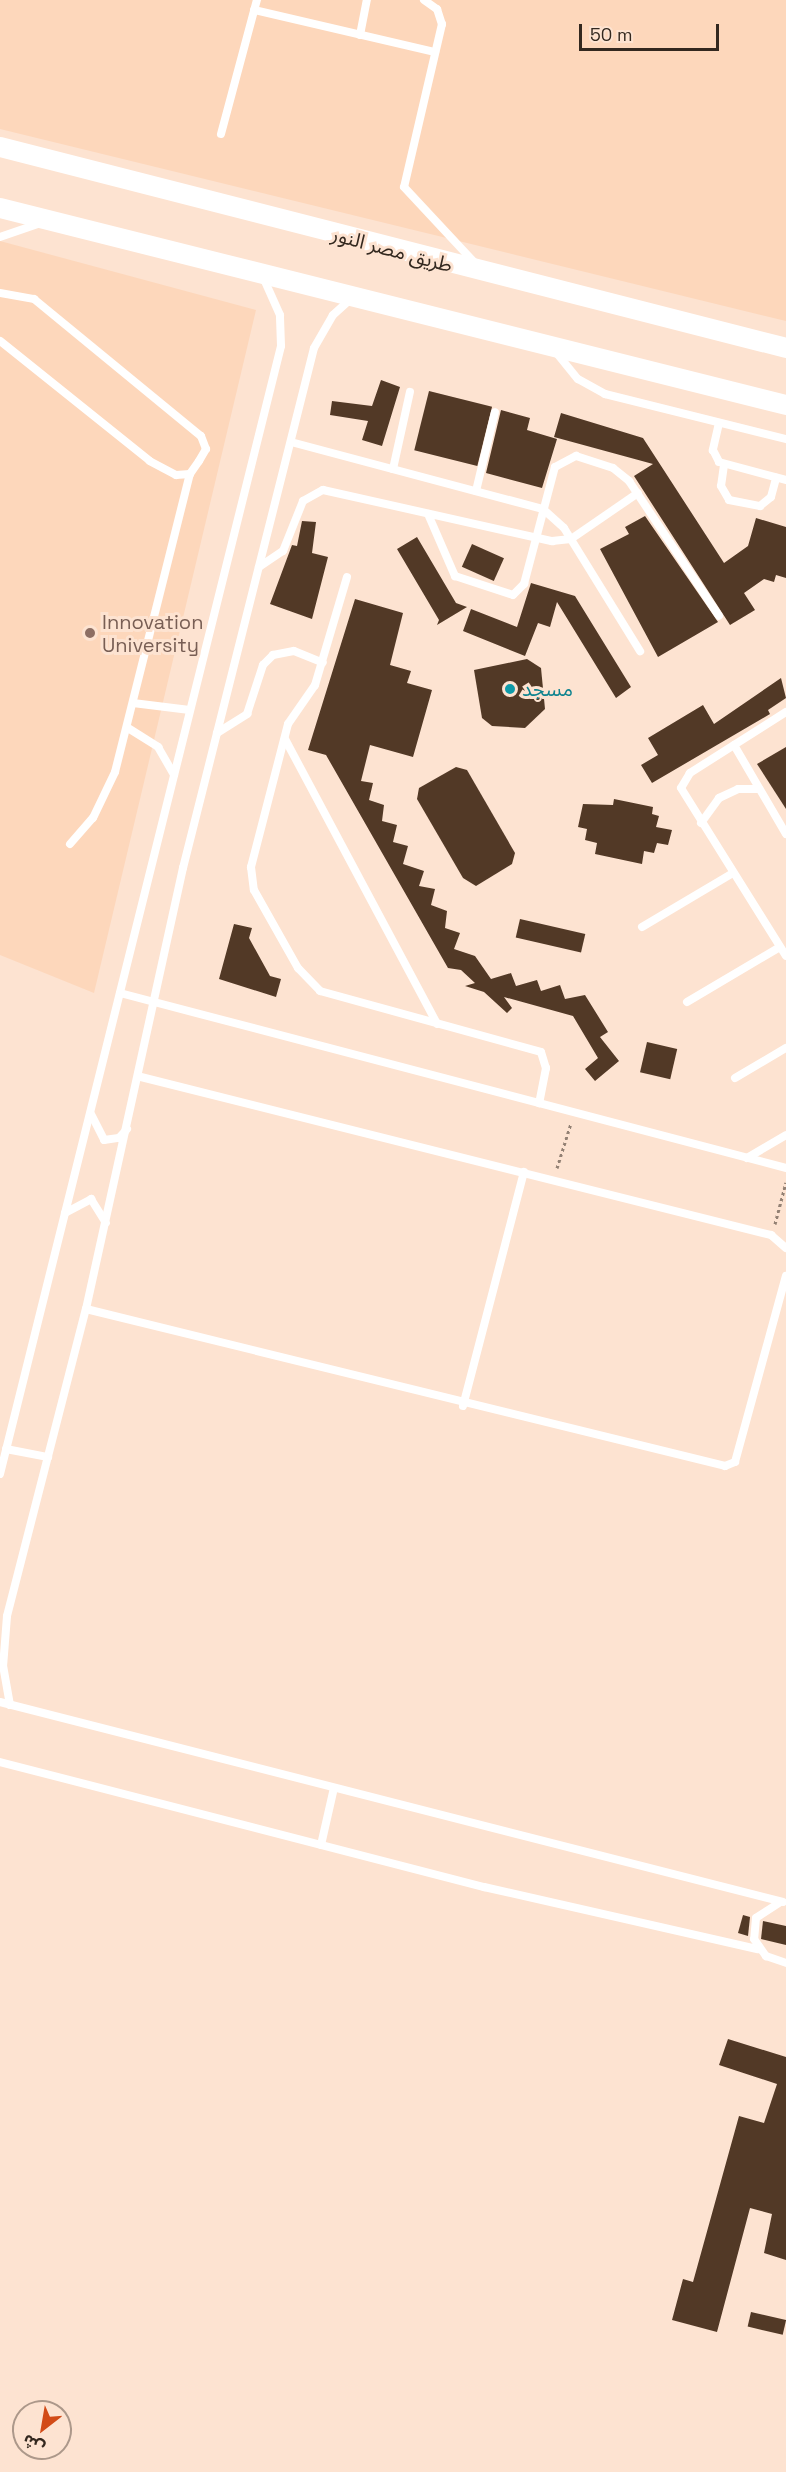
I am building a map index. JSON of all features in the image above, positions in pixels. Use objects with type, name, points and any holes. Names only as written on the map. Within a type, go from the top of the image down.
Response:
[{"type":"street","name":"طريق مصر النور","points":[[0,147],[486,274],[786,348]]},
{"type":"street","points":[[0,208],[786,405]]},
{"type":"lane","points":[[221,134],[257,0]]},
{"type":"lane","points":[[360,34],[367,0]]},
{"type":"lane","points":[[424,0],[436,9],[442,24],[404,187],[486,274]]},
{"type":"lane","points":[[254,10],[435,52]]},
{"type":"lane","points":[[0,237],[47,220]]},
{"type":"lane","points":[[0,1474],[281,346],[280,315],[261,273]]},
{"type":"lane","points":[[0,292],[34,299],[201,436],[206,449],[190,474],[128,728],[93,818],[70,844]]},
{"type":"lane","points":[[10,1705],[4,1631],[86,1309],[141,1077],[217,733],[319,337],[354,297]]},
{"type":"lane","points":[[0,341],[150,461],[176,475],[190,474]]},
{"type":"lane","points":[[553,347],[568,370],[591,388],[786,439]]},
{"type":"lane","points":[[393,469],[410,392]]},
{"type":"lane","points":[[476,491],[495,412]]},
{"type":"lane","points":[[719,423],[713,450],[724,465],[786,480]]},
{"type":"lane","points":[[291,442],[543,509],[571,539],[640,651]]},
{"type":"lane","points":[[428,514],[455,576],[490,590],[513,595],[522,589],[555,467],[569,456],[614,468],[638,493],[718,616]]},
{"type":"lane","points":[[724,465],[721,486],[729,500],[760,506],[771,497],[776,478]]},
{"type":"lane","points":[[259,567],[283,551],[303,501],[315,491],[331,490],[535,540],[571,539],[638,493]]},
{"type":"lane","points":[[347,578],[323,663],[285,739],[251,867],[254,890],[298,968],[320,991],[541,1052],[546,1068],[539,1103]]},
{"type":"lane","points":[[217,733],[247,714],[263,666],[273,655],[294,651],[323,663]]},
{"type":"lane","points":[[133,704],[190,710]]},
{"type":"lane","points":[[786,712],[734,745],[683,782],[682,794],[786,956]]},
{"type":"lane","points":[[128,728],[158,747],[174,776]]},
{"type":"lane","points":[[285,739],[437,1024]]},
{"type":"lane","points":[[734,745],[786,833]]},
{"type":"lane","points":[[701,823],[728,792],[759,789]]},
{"type":"lane","points":[[642,927],[733,873]]},
{"type":"lane","points":[[687,1002],[780,947]]},
{"type":"lane","points":[[120,993],[786,1168]]},
{"type":"lane","points":[[735,1078],[786,1048]]},
{"type":"lane","points":[[141,1077],[771,1235],[786,1248]]},
{"type":"lane","points":[[91,1110],[104,1140],[119,1138],[129,1126]]},
{"type":"lane","points":[[747,1158],[786,1135]]},
{"type":"lane","points":[[463,1406],[524,1172]]},
{"type":"lane","points":[[65,1213],[91,1199],[106,1224]]},
{"type":"lane","points":[[86,1309],[463,1406],[725,1466],[735,1462],[786,1276]]},
{"type":"lane","points":[[6,1449],[48,1457]]},
{"type":"lane","points":[[0,1702],[784,1903]]},
{"type":"lane","points":[[0,1762],[321,1845],[758,1949],[786,1963]]},
{"type":"lane","points":[[321,1845],[334,1788]]},
{"type":"lane","points":[[758,1949],[756,1918],[784,1903]]},
{"type":"path","points":[[553,1179],[574,1112]]},
{"type":"path","points":[[771,1235],[786,1182]]},
{"type":"shaded area","points":[[0,0],[786,0],[786,321],[0,129]]},
{"type":"shaded area","name":"Innovation University","points":[[0,241],[256,310],[94,993],[0,955]]},
{"type":"building","points":[[381,380],[400,387],[382,446],[362,440],[368,421],[330,415],[332,401],[372,406]]},
{"type":"building","points":[[429,391],[492,407],[477,466],[414,450]]},
{"type":"building","points":[[501,410],[530,418],[527,430],[557,439],[542,488],[486,473]]},
{"type":"building","points":[[561,413],[643,438],[724,563],[748,546],[756,518],[786,527],[786,578],[776,575],[774,582],[764,579],[744,593],[755,610],[730,625],[634,476],[653,464],[554,437]]},
{"type":"building","points":[[645,516],[718,622],[658,657],[600,549],[629,534],[625,527]]},
{"type":"building","points":[[302,521],[316,522],[312,553],[328,557],[312,619],[270,604],[292,545],[297,546]]},
{"type":"building","points":[[417,537],[456,603],[467,607],[437,625],[439,620],[397,549]]},
{"type":"building","points":[[472,544],[504,558],[494,581],[462,567]]},
{"type":"building","points":[[531,583],[575,596],[631,687],[616,698],[557,602],[550,627],[538,623],[525,656],[463,631],[471,609],[517,627]]},
{"type":"building","points":[[355,599],[403,613],[390,665],[411,671],[407,683],[432,690],[413,757],[370,745],[361,781],[373,783],[369,800],[384,805],[382,821],[397,825],[393,842],[408,846],[403,864],[424,871],[419,886],[435,889],[431,905],[447,911],[445,928],[460,933],[454,949],[475,956],[491,979],[511,973],[516,986],[537,980],[541,991],[560,985],[565,999],[585,995],[608,1032],[600,1037],[619,1061],[595,1081],[585,1069],[598,1058],[573,1016],[504,997],[512,1008],[507,1013],[484,992],[465,986],[475,983],[461,970],[448,968],[326,755],[308,750]]},
{"type":"building","name":"مسجد","points":[[527,659],[541,668],[545,709],[525,728],[492,726],[482,718],[474,670]]},
{"type":"building","points":[[781,678],[786,698],[768,710],[770,714],[652,783],[641,765],[658,755],[648,738],[703,705],[714,724]]},
{"type":"building","points":[[786,747],[786,809],[757,764]]},
{"type":"building","points":[[456,767],[467,770],[515,853],[512,864],[476,886],[463,878],[417,799],[419,788]]},
{"type":"building","points":[[614,799],[653,807],[652,814],[659,816],[656,827],[672,830],[668,845],[657,843],[654,853],[644,851],[642,864],[595,854],[597,843],[585,840],[587,829],[578,827],[583,804],[613,805]]},
{"type":"building","points":[[520,919],[585,934],[581,953],[516,938]]},
{"type":"building","points":[[234,924],[252,928],[249,938],[270,976],[281,979],[276,997],[219,979]]},
{"type":"building","points":[[647,1042],[677,1049],[670,1079],[640,1072]]},
{"type":"building","points":[[743,1915],[750,1917],[748,1936],[738,1933]]},
{"type":"building","points":[[763,1921],[786,1926],[786,1945],[761,1939]]},
{"type":"building","points":[[728,2039],[786,2057],[786,2260],[764,2253],[772,2214],[750,2208],[717,2332],[672,2320],[683,2279],[693,2282],[739,2116],[764,2123],[777,2084],[719,2065]]},
{"type":"building","points":[[751,2312],[786,2320],[783,2335],[748,2327]]},
{"type":"place","name":"Innovation University","points":[[90,633]]},
{"type":"place","name":"مسجد","points":[[510,689]]}]
